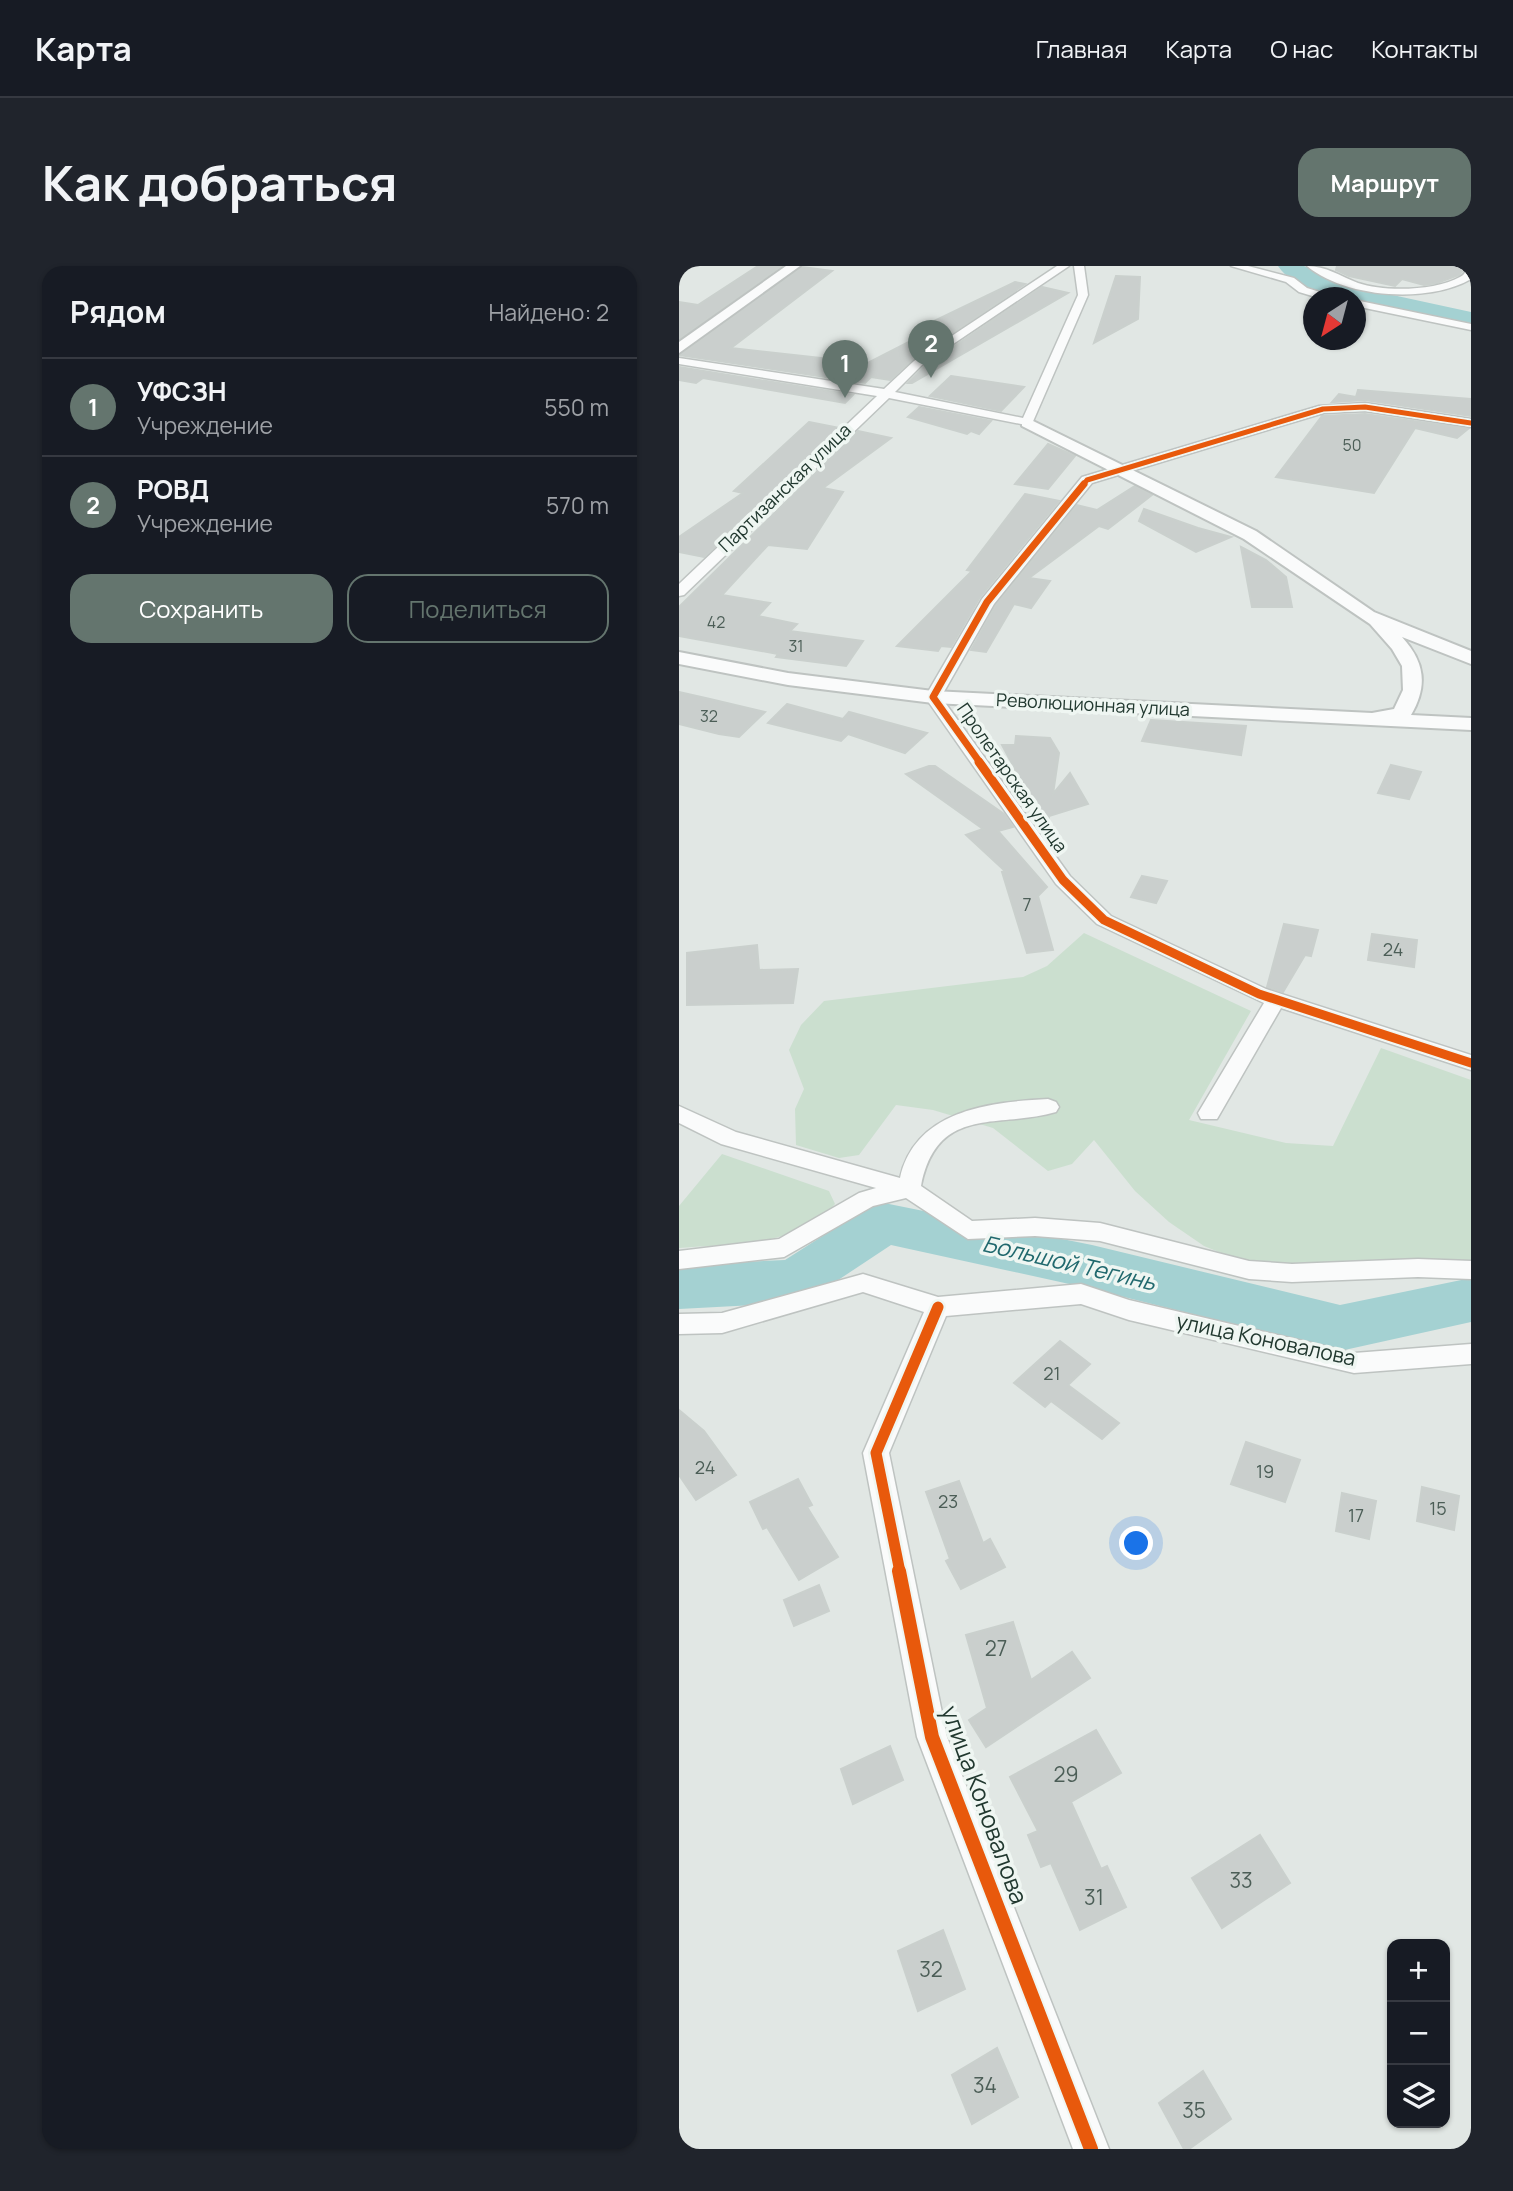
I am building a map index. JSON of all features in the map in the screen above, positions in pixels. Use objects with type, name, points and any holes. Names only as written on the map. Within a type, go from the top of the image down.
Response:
[{"type":"street","points":[[679,349],[795,266]]},
{"type":"street","name":"Партизанская улица","points":[[679,592],[918,363],[1064,266]]},
{"type":"street","points":[[1027,423],[1083,295],[1079,266]]},
{"type":"street","points":[[1236,266],[1290,280],[1303,289]]},
{"type":"street","points":[[1312,266],[1341,281],[1380,294],[1403,295],[1467,279],[1471,270]]},
{"type":"street","points":[[1366,305],[1471,327]]},
{"type":"street","points":[[679,361],[884,393],[1027,423],[1250,535],[1422,652],[1471,671]]},
{"type":"street","name":"Пролетарская улица","points":[[1471,424],[1365,407],[1322,409],[1087,480],[987,602],[933,697],[1063,880],[1104,920],[1276,1000],[1471,1063]]},
{"type":"street","points":[[1395,633],[1471,657]]},
{"type":"street","points":[[1395,633],[1413,668],[1415,682],[1413,699],[1401,715]]},
{"type":"street","name":"Революционная улица","points":[[679,658],[788,679],[933,697],[1343,718]]},
{"type":"street","points":[[1343,718],[1435,715],[1471,708]]},
{"type":"street","points":[[1343,718],[1471,724]]},
{"type":"street","points":[[1209,1113],[1276,1000]]},
{"type":"street","points":[[909,1189],[910,1170],[926,1140],[947,1125],[1010,1108],[1048,1107]]},
{"type":"street","points":[[679,1114],[729,1138],[909,1189],[968,1230],[1035,1227],[1100,1232],[1248,1270],[1292,1273],[1418,1268],[1471,1270]]},
{"type":"street","points":[[679,1260],[784,1248],[867,1199],[909,1189]]},
{"type":"street","name":"улица Коновалова","points":[[679,1324],[722,1322],[863,1283],[939,1307],[981,1301],[1081,1294],[1129,1310],[1354,1363],[1471,1354]]},
{"type":"street","name":"улица Коновалова","points":[[939,1307],[876,1453],[932,1737],[1091,2149]]},
{"type":"green space","points":[[1084,933],[1251,1011],[1189,1120],[1286,1143],[1333,1146],[1381,1048],[1471,1080],[1471,1261],[1251,1265],[1204,1246],[1169,1222],[1135,1191],[1094,1140],[1072,1164],[1048,1171],[993,1128],[933,1110],[896,1105],[859,1155],[839,1158],[796,1145],[795,1109],[804,1089],[789,1050],[801,1025],[824,1001],[1023,977],[1047,966]]},
{"type":"green space","points":[[722,1154],[829,1191],[835,1204],[820,1218],[783,1236],[742,1244],[679,1248],[679,1206]]},
{"type":"building","points":[[758,266],[781,266],[679,339],[679,302],[698,305]]},
{"type":"building","points":[[1337,266],[1467,266],[1459,275],[1437,283],[1424,285],[1402,279],[1395,286],[1349,276],[1336,270]]},
{"type":"building","points":[[802,267],[832,271],[731,348],[821,358],[860,367],[946,323],[934,321],[1015,282],[1025,284],[913,359],[890,380],[871,377],[865,383],[679,355]]},
{"type":"building","points":[[1116,276],[1140,277],[1138,319],[1094,343]]},
{"type":"building","points":[[1042,287],[1068,293],[908,383],[924,367]]},
{"type":"building","points":[[679,367],[853,395],[845,403],[703,378],[696,383],[679,380]]},
{"type":"building","points":[[951,376],[1024,387],[1001,411],[930,396]]},
{"type":"building","points":[[1358,390],[1471,399],[1471,416],[1365,400],[1332,402],[1339,394],[1356,397]]},
{"type":"building","points":[[919,407],[991,421],[979,434],[971,431],[967,434],[908,417]]},
{"type":"building","points":[[1365,414],[1468,429],[1457,438],[1415,428],[1374,493],[1276,477],[1322,416]]},
{"type":"building","points":[[809,422],[840,428],[704,557],[679,552],[679,537],[743,493],[734,491]]},
{"type":"building","points":[[858,431],[891,438],[823,488],[843,492],[807,549],[768,545],[722,595],[770,603],[758,616],[797,624],[790,631],[863,641],[846,666],[776,657],[778,654],[679,636],[679,607]]},
{"type":"building","points":[[1048,444],[1075,456],[1048,489],[1015,484]]},
{"type":"building","points":[[1135,486],[1152,495],[1108,529],[1099,526],[1029,578],[1050,581],[1031,608],[1014,604],[986,652],[971,650],[996,605],[1077,505],[1097,510]]},
{"type":"building","points":[[1025,494],[1059,501],[980,597],[951,647],[941,646],[938,651],[897,646],[972,571],[967,570]]},
{"type":"building","points":[[1144,509],[1231,537],[1196,552],[1139,521]]},
{"type":"building","points":[[1241,547],[1266,560],[1286,577],[1292,607],[1252,607]]},
{"type":"building","points":[[679,692],[765,712],[739,737],[719,734],[679,724]]},
{"type":"building","points":[[787,704],[843,719],[849,712],[927,733],[905,753],[848,734],[841,741],[768,723]]},
{"type":"building","points":[[1151,720],[1246,726],[1241,755],[1142,741]]},
{"type":"building","points":[[1016,736],[1050,738],[1059,753],[1053,794],[1070,773],[1088,804],[1049,816],[1047,830],[1041,818],[1033,821],[1038,812],[1002,745],[1015,745]]},
{"type":"building","points":[[1391,765],[1421,772],[1409,799],[1378,793]]},
{"type":"building","points":[[935,766],[1004,814],[1013,827],[998,831],[1047,887],[1038,896],[1053,950],[1027,953],[1002,872],[1005,871],[966,835],[983,829],[906,774]]},
{"type":"building","points":[[1142,876],[1167,881],[1156,903],[1131,897]]},
{"type":"building","points":[[1284,924],[1318,930],[1311,956],[1305,955],[1283,992],[1267,987]]},
{"type":"building","points":[[1372,934],[1417,940],[1414,967],[1368,960]]},
{"type":"building","points":[[757,945],[759,970],[798,969],[793,1003],[687,1005],[687,953]]},
{"type":"building","points":[[1060,1341],[1090,1364],[1068,1385],[1119,1423],[1102,1439],[1051,1401],[1045,1407],[1014,1383]]},
{"type":"building","points":[[679,1410],[704,1431],[736,1475],[696,1500],[679,1475]]},
{"type":"building","points":[[1246,1442],[1300,1460],[1285,1502],[1231,1484]]},
{"type":"building","points":[[798,1479],[812,1505],[807,1507],[838,1557],[799,1580],[767,1527],[763,1529],[750,1502]]},
{"type":"building","points":[[959,1481],[983,1543],[990,1539],[1005,1567],[961,1589],[946,1561],[950,1559],[926,1492]]},
{"type":"building","points":[[1422,1487],[1459,1496],[1454,1530],[1417,1521]]},
{"type":"building","points":[[1342,1493],[1376,1501],[1369,1539],[1336,1531]]},
{"type":"building","points":[[819,1585],[829,1611],[794,1626],[784,1600]]},
{"type":"building","points":[[1013,1622],[1031,1680],[1072,1652],[1090,1678],[986,1747],[969,1720],[987,1708],[966,1635]]},
{"type":"building","points":[[1096,1730],[1121,1773],[1071,1802],[1101,1869],[1107,1866],[1126,1907],[1080,1930],[1051,1863],[1041,1867],[1028,1835],[1038,1831],[1010,1777]]},
{"type":"building","points":[[890,1746],[903,1780],[853,1804],[841,1769]]},
{"type":"building","points":[[1260,1835],[1290,1883],[1222,1928],[1192,1878]]},
{"type":"building","points":[[943,1930],[965,1989],[918,2011],[898,1951]]},
{"type":"building","points":[[997,2048],[1018,2097],[972,2124],[952,2075]]},
{"type":"building","points":[[1203,2071],[1231,2119],[1189,2149],[1184,2149],[1159,2103]]},
{"type":"waterway","name":"Большой Тегинь","points":[[1290,266],[1298,274],[1342,291],[1471,320]]},
{"type":"waterway","name":"Большой Тегинь","points":[[679,1287],[795,1281],[884,1223],[1092,1267],[1340,1328],[1471,1300]]},
{"type":"cycle path","points":[[1471,423],[1365,407],[1323,409],[1087,480],[987,602],[933,697],[1063,880],[1104,920],[1259,994],[1471,1063]]},
{"type":"cycle path","points":[[938,1307],[876,1453],[932,1737],[1091,2149]]},
{"type":"place","name":"РОВД","points":[[931,378]]},
{"type":"place","name":"УФСЗН","points":[[845,398]]}]
